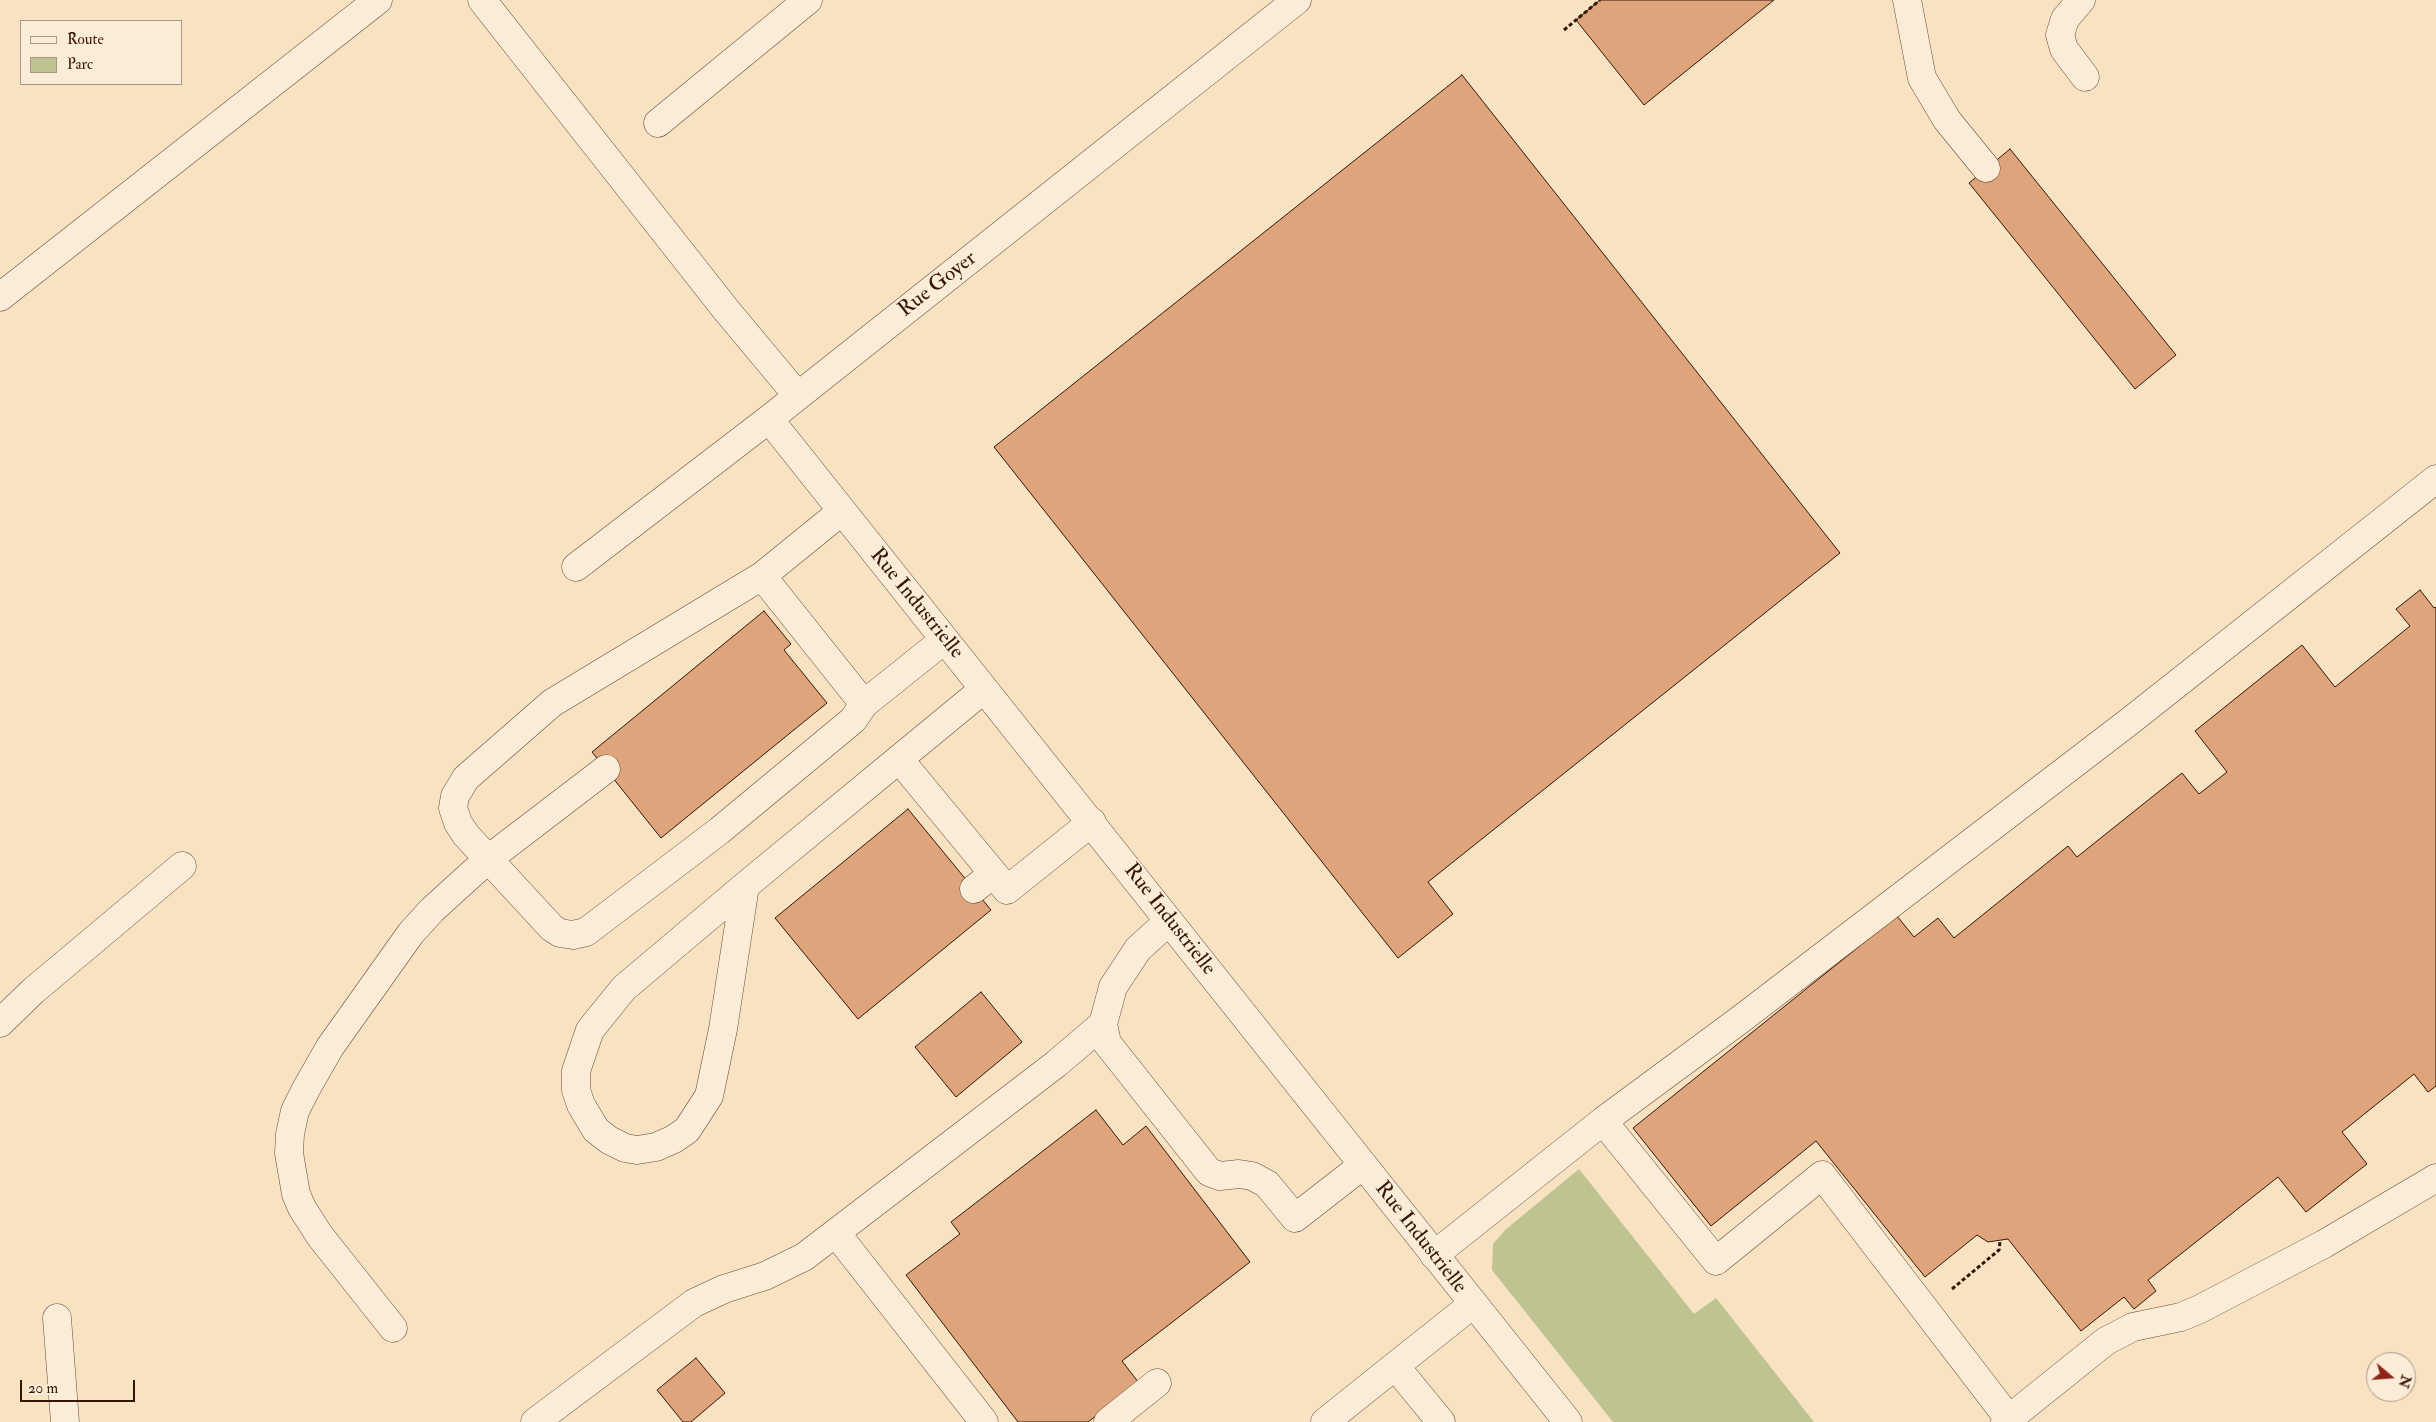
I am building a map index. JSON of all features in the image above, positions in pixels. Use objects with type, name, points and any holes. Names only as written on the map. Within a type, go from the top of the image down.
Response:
[{"type":"street","points":[[0,296],[378,0]]},
{"type":"street","points":[[482,0],[727,311],[798,396]]},
{"type":"street","points":[[658,123],[808,0]]},
{"type":"street","name":"Rue Goyer","points":[[576,567],[769,419],[1297,0]]},
{"type":"street","points":[[1907,0],[1922,78],[1947,120],[1986,168]]},
{"type":"street","points":[[2081,0],[2065,19],[2060,35],[2064,49],[2085,77]]},
{"type":"street","name":"Rue Industrielle","points":[[769,419],[944,640],[1092,822],[1472,1304],[1568,1422]]},
{"type":"street","points":[[1434,1255],[1603,1121],[1742,1019],[2130,721],[2436,479]]},
{"type":"street","points":[[842,511],[762,576],[552,703],[466,778],[455,796],[453,808],[458,823],[488,860],[552,928],[573,935],[586,932],[726,825],[853,720],[864,704],[944,640]]},
{"type":"street","points":[[762,576],[864,704]]},
{"type":"street","points":[[745,886],[723,1030],[709,1096],[687,1130],[674,1139],[656,1147],[637,1150],[625,1148],[609,1140],[596,1130],[581,1106],[576,1090],[576,1071],[590,1030],[624,988],[745,886],[984,689]]},
{"type":"street","points":[[899,759],[984,882],[1007,890],[1092,822]]},
{"type":"street","points":[[393,1328],[320,1236],[302,1208],[292,1179],[290,1134],[296,1111],[330,1047],[410,933],[432,910],[488,860],[606,769]]},
{"type":"street","points":[[0,1023],[33,990],[182,866]]},
{"type":"street","points":[[1169,920],[1138,949],[1113,986],[1103,1024],[1107,1043],[1210,1172],[1220,1176],[1239,1174],[1252,1176],[1267,1184],[1295,1218],[1362,1165]]},
{"type":"street","points":[[535,1422],[694,1303],[724,1289],[765,1276],[804,1257],[1056,1064],[1103,1024]]},
{"type":"street","points":[[1603,1121],[1716,1260],[1822,1175],[2007,1420],[2106,1341],[2132,1327],[2181,1317],[2200,1310],[2324,1244],[2436,1178]]},
{"type":"street","points":[[836,1233],[984,1422]]},
{"type":"street","points":[[1325,1422],[1472,1304]]},
{"type":"street","points":[[58,1318],[65,1422]]},
{"type":"street","points":[[1395,1366],[1441,1422]]},
{"type":"street","points":[[1108,1422],[1157,1383]]},
{"type":"path","points":[[1564,30],[1600,0]]},
{"type":"path","points":[[1963,1279],[2000,1250],[2000,1242]]},
{"type":"green space","points":[[1579,1169],[1694,1314],[1716,1298],[1814,1422],[1613,1422],[1492,1270],[1493,1244],[1505,1230]]},
{"type":"building","points":[[1600,0],[1774,0],[1644,105],[1576,20]]},
{"type":"building","points":[[1462,75],[1840,553],[1428,882],[1453,914],[1398,958],[994,447]]},
{"type":"building","points":[[2010,149],[2176,355],[2135,389],[1969,183]]},
{"type":"building","points":[[2420,590],[2434,608],[2436,607],[2436,1086],[2428,1092],[2414,1074],[2342,1132],[2367,1164],[2306,1212],[2278,1177],[2148,1280],[2156,1291],[2134,1309],[2124,1297],[2081,1331],[2008,1239],[1988,1242],[1977,1235],[1925,1277],[1816,1141],[1711,1226],[1633,1128],[1897,916],[1914,937],[1938,918],[1954,938],[2068,846],[2077,857],[2182,773],[2199,794],[2227,772],[2195,731],[2302,645],[2335,687],[2410,626],[2396,609]]},
{"type":"building","points":[[764,611],[791,644],[784,650],[827,703],[661,838],[592,752]]},
{"type":"building","points":[[908,809],[991,910],[858,1019],[775,918]]},
{"type":"building","points":[[981,992],[1022,1042],[956,1097],[915,1047]]},
{"type":"building","points":[[1096,1110],[1123,1145],[1146,1126],[1250,1262],[1122,1361],[1139,1383],[1088,1422],[1018,1422],[906,1275],[960,1234],[951,1222]]},
{"type":"building","points":[[696,1358],[725,1393],[691,1422],[683,1422],[657,1390]]}]
